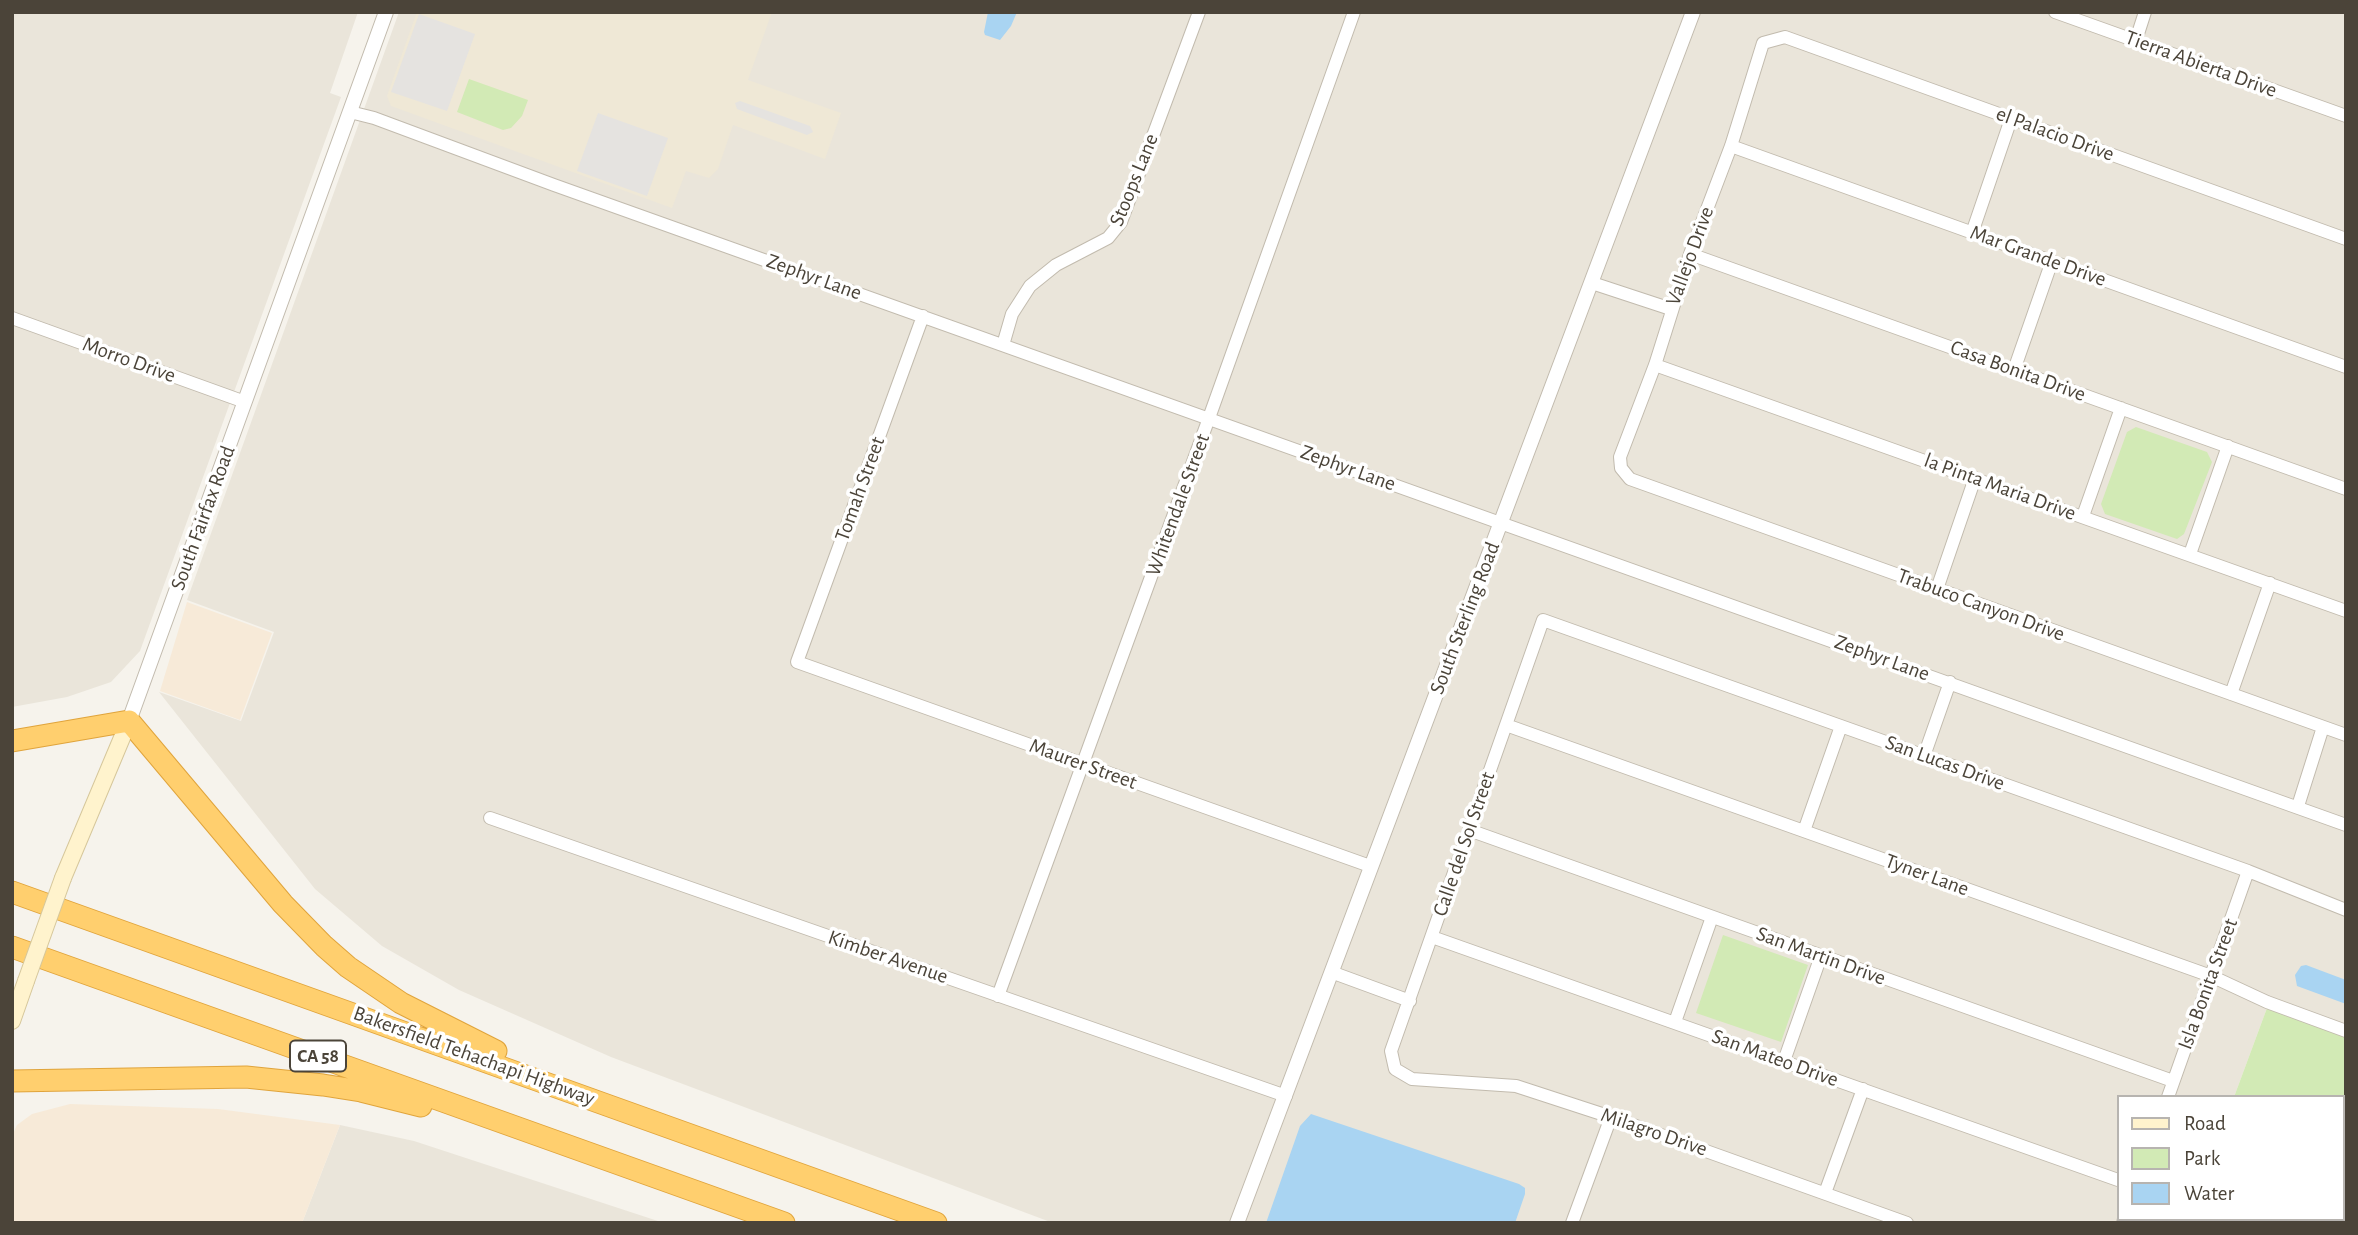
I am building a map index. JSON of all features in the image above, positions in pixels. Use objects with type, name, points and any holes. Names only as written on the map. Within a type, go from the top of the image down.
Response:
[{"type":"highway","points":[[12,741],[129,721],[301,924],[348,967],[429,1019],[596,1099]]},
{"type":"highway","name":"Bakersfield Tehachapi Highway","points":[[12,892],[936,1223]]},
{"type":"highway","name":"CA 58","points":[[12,947],[784,1223]]},
{"type":"highway","points":[[12,1082],[215,1077],[285,1080],[323,1085],[411,1103],[624,1166]]},
{"type":"main road","name":"South Fairfax Road","points":[[12,1021],[63,878],[129,721]]},
{"type":"street","name":"South Fairfax Road","points":[[129,721],[386,12]]},
{"type":"street","name":"Stoops Lane","points":[[1003,345],[1012,314],[1030,286],[1056,265],[1108,238],[1121,222],[1199,12]]},
{"type":"street","name":"Whitendale Street","points":[[999,996],[1354,12]]},
{"type":"street","name":"South Sterling Road","points":[[1237,1223],[1693,12]]},
{"type":"street","name":"Tierra Abierta Drive","points":[[2055,12],[2346,116]]},
{"type":"street","points":[[2136,40],[2145,12]]},
{"type":"street","name":"el Palacio Drive","points":[[1763,43],[1785,37],[2346,239]]},
{"type":"street","name":"Vallejo Drive","points":[[1621,468],[1620,457],[1655,365],[1690,254],[1731,146],[1763,43]]},
{"type":"street","name":"Zephyr Lane","points":[[350,112],[374,118],[554,185],[2346,825]]},
{"type":"street","points":[[1972,233],[2011,119]]},
{"type":"street","name":"Mar Grande Drive","points":[[1731,146],[2346,366]]},
{"type":"street","name":"Casa Bonita Drive","points":[[1690,254],[2346,489]]},
{"type":"street","points":[[2014,370],[2052,261]]},
{"type":"street","points":[[1592,283],[1671,310]]},
{"type":"street","name":"Tomah Street","points":[[797,662],[923,316]]},
{"type":"street","name":"Morro Drive","points":[[12,318],[245,402]]},
{"type":"street","name":"la Pinta Maria Drive","points":[[1655,365],[2346,611]]},
{"type":"street","points":[[2083,516],[2121,408]]},
{"type":"street","points":[[2190,554],[2228,446]]},
{"type":"street","name":"Trabuco Canyon Drive","points":[[1621,468],[1630,480],[2346,735]]},
{"type":"street","points":[[1937,589],[1975,478]]},
{"type":"street","points":[[2231,694],[2270,583]]},
{"type":"street","name":"Calle del Sol Street","points":[[1395,1069],[1391,1051],[1543,620]]},
{"type":"street","name":"San Lucas Drive","points":[[1543,620],[2248,871],[2346,910]]},
{"type":"street","name":"Maurer Street","points":[[797,662],[1370,866]]},
{"type":"street","points":[[1924,756],[1950,682]]},
{"type":"street","name":"Tyner Lane","points":[[1506,725],[2211,976],[2267,1002],[2346,1031]]},
{"type":"street","points":[[1804,831],[1841,726]]},
{"type":"street","points":[[2298,806],[2323,727]]},
{"type":"street","name":"Kimber Avenue","points":[[490,818],[1286,1096]]},
{"type":"street","name":"San Martin Drive","points":[[1469,830],[2173,1081]]},
{"type":"street","name":"Isla Bonita Street","points":[[2169,1095],[2248,871]]},
{"type":"street","points":[[1675,1022],[1712,917]]},
{"type":"street","name":"San Mateo Drive","points":[[1432,937],[2116,1179]]},
{"type":"street","points":[[1784,1060],[1821,956]]},
{"type":"street","points":[[1331,972],[1410,1001]]},
{"type":"street","name":"Milagro Drive","points":[[1395,1069],[1412,1079],[1516,1086],[1611,1117],[1907,1223]]},
{"type":"street","points":[[1825,1193],[1863,1089]]},
{"type":"street","points":[[1574,1222],[1611,1117]]},
{"type":"shaded area","points":[[12,12],[358,12],[330,93],[341,97],[140,651],[111,682],[67,697],[12,707]]},
{"type":"shaded area","points":[[399,12],[2346,12],[2346,1035],[2267,1008],[2235,1095],[2116,1095],[2116,1221],[2187,1223],[1053,1223],[611,1057],[459,990],[382,946],[315,889],[159,692],[241,721],[274,632],[187,600]]},
{"type":"shaded area","points":[[417,12],[772,12],[748,80],[841,113],[825,159],[733,125],[718,169],[709,178],[686,171],[672,208],[391,106],[387,96]]},
{"type":"shaded area","points":[[419,14],[475,34],[447,111],[391,92]]},
{"type":"shaded area","points":[[740,101],[810,126],[813,132],[807,135],[737,109],[735,103]]},
{"type":"shaded area","points":[[598,113],[668,138],[647,196],[577,171]]},
{"type":"shaded area","points":[[187,602],[272,633],[240,720],[160,691]]},
{"type":"shaded area","points":[[70,1104],[218,1109],[340,1125],[302,1223],[12,1223],[12,1136],[17,1125],[32,1114]]},
{"type":"shaded area","points":[[340,1125],[414,1141],[664,1223],[302,1223]]},
{"type":"green space","points":[[469,79],[528,100],[522,116],[511,128],[503,130],[457,112]]},
{"type":"green space","points":[[2136,427],[2207,452],[2212,462],[2184,534],[2177,539],[2105,514],[2101,504],[2127,432]]},
{"type":"green space","points":[[1723,935],[1808,965],[1781,1042],[1696,1013]]},
{"type":"green space","points":[[2267,1008],[2346,1035],[2346,1223],[2187,1223],[2344,1221],[2344,1095],[2235,1095]]},
{"type":"water","points":[[988,12],[1017,12],[1011,26],[1000,40],[985,35]]},
{"type":"water","points":[[2306,965],[2346,980],[2346,1004],[2297,986],[2295,975],[2301,966]]},
{"type":"water","points":[[1311,1114],[1519,1184],[1525,1188],[1525,1194],[1515,1223],[1266,1223],[1300,1126]]}]
